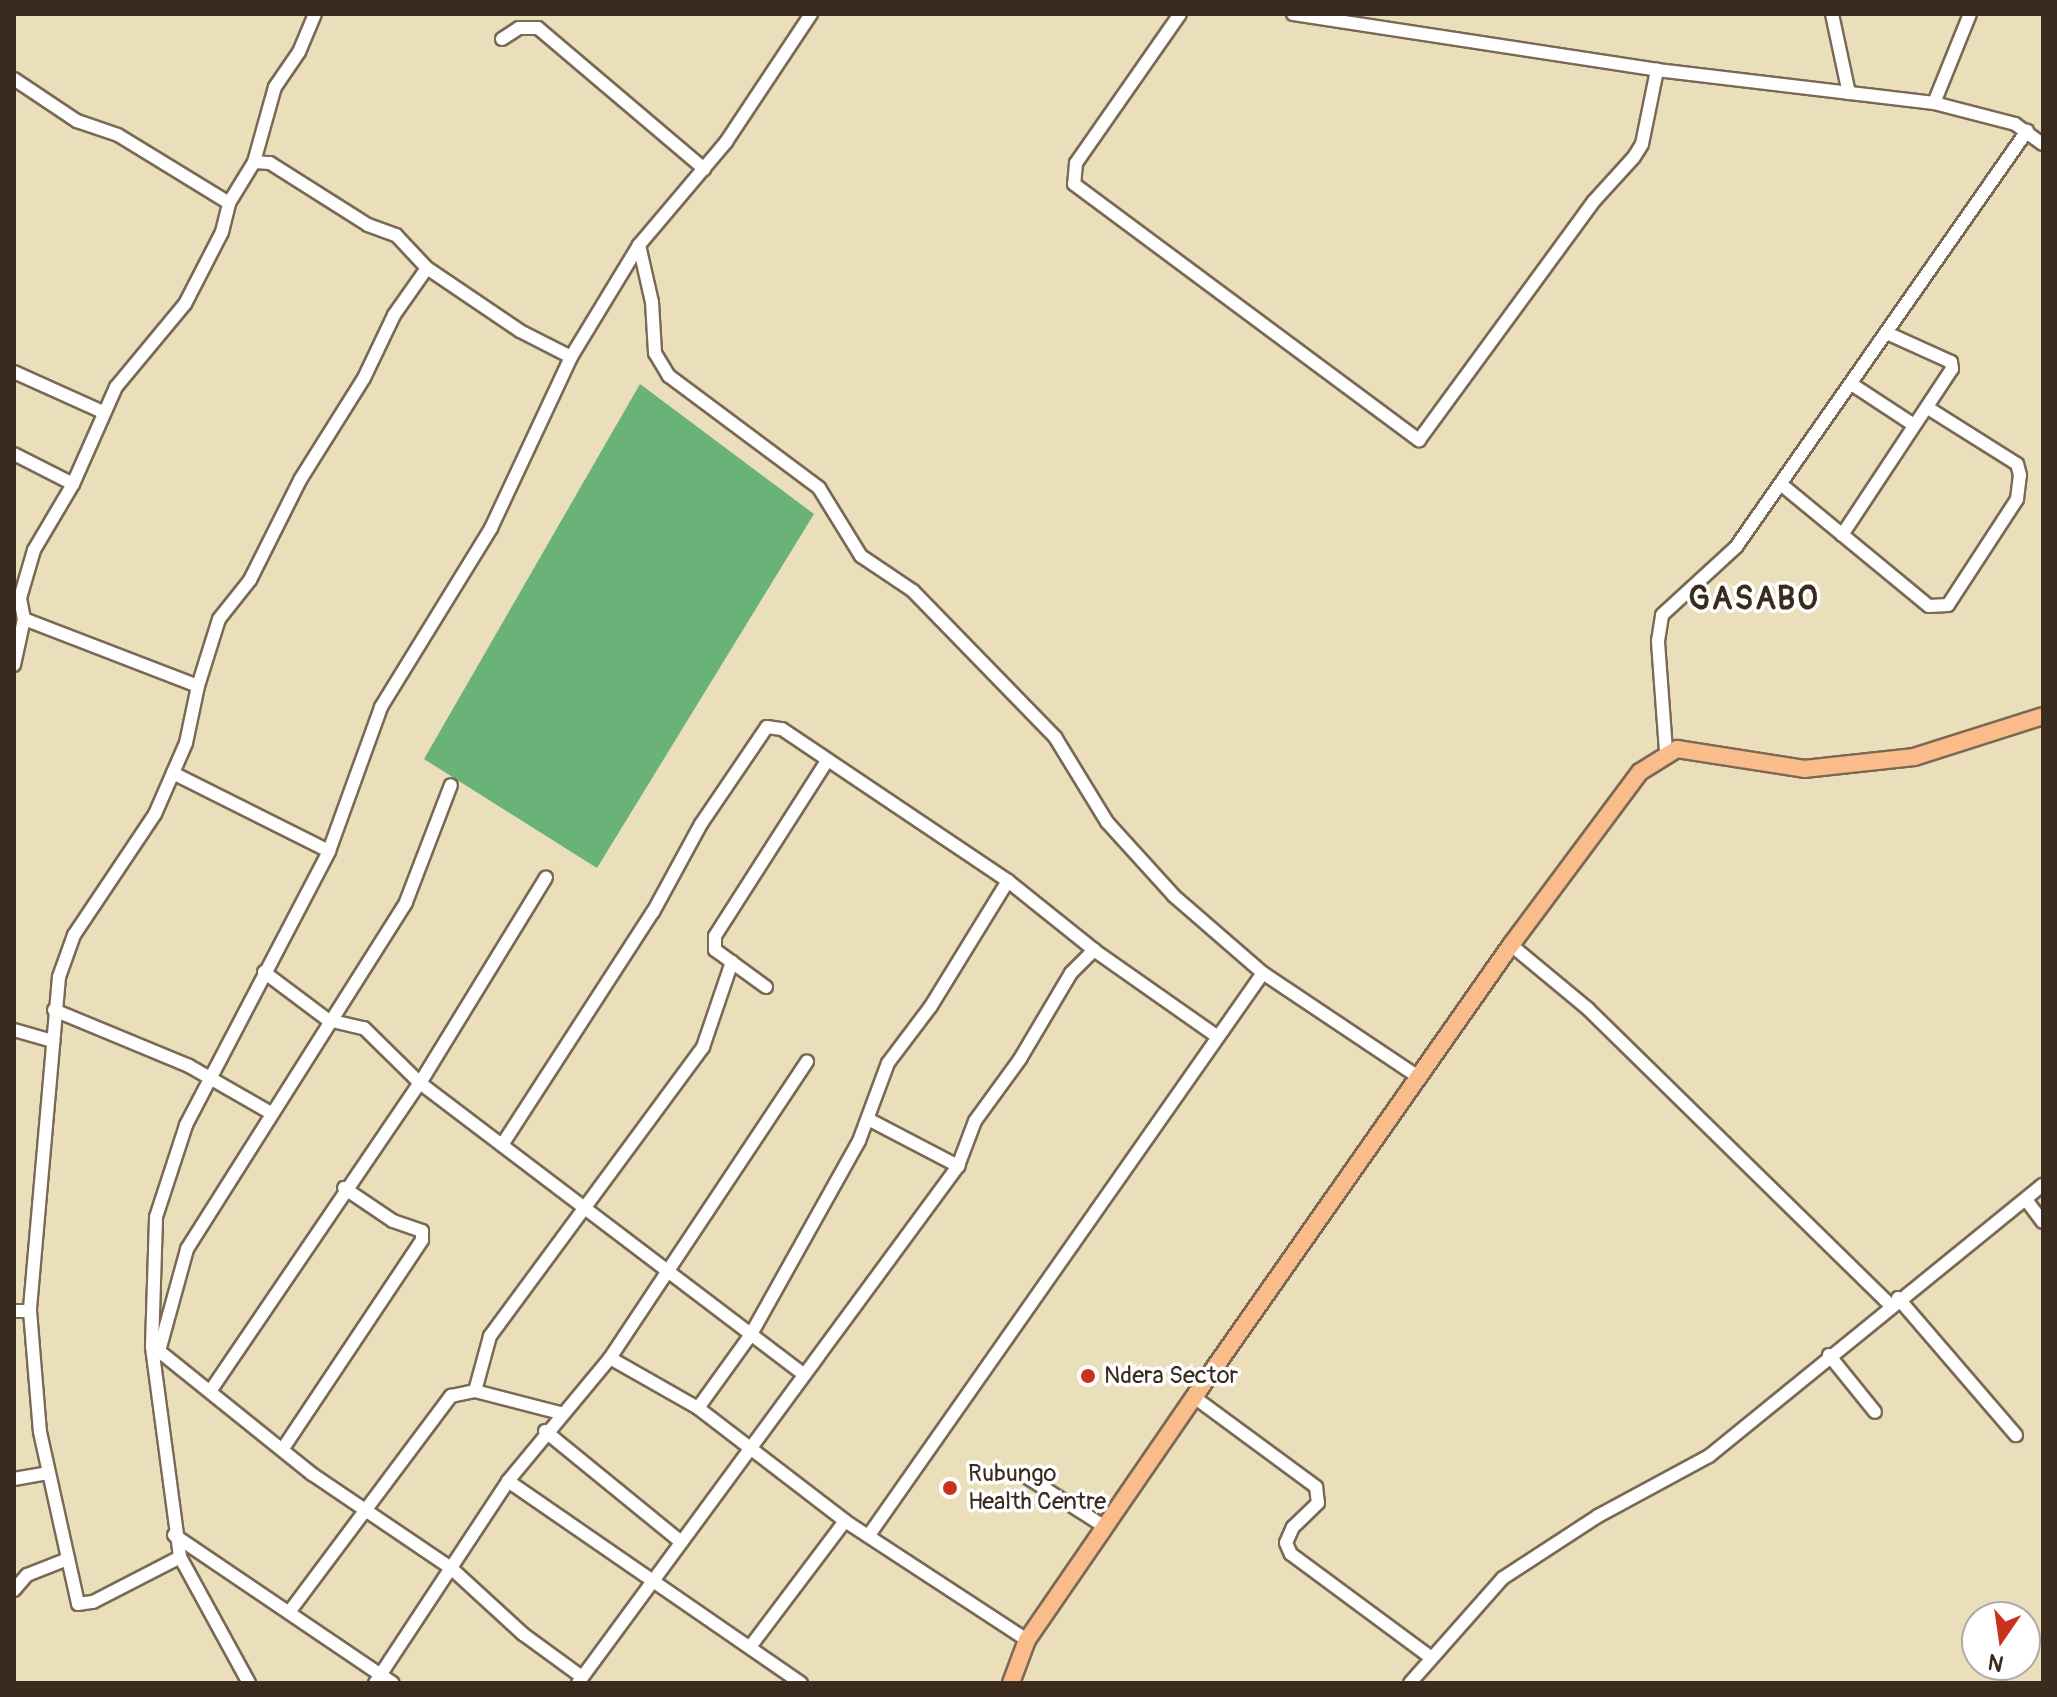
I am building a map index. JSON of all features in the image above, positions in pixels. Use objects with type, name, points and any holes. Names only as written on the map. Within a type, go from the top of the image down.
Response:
[{"type":"main road","points":[[1011,1683],[1027,1640],[1194,1397],[1511,945],[1640,772],[1666,751],[1696,751],[1783,768],[1914,757],[2043,716]]},
{"type":"street","points":[[14,665],[24,619],[20,598],[25,568],[73,484],[116,387],[185,304],[222,232],[229,203],[254,162],[275,87],[299,52],[315,14]]},
{"type":"street","points":[[249,1683],[180,1557],[174,1535],[155,1348],[156,1217],[186,1125],[329,851],[381,707],[491,528],[571,357],[639,245],[704,169],[811,14]]},
{"type":"street","points":[[1180,14],[1076,163],[1074,184],[1419,440],[1594,201],[1634,157],[1642,144],[1657,70]]},
{"type":"street","points":[[1293,14],[1657,70],[1934,103],[2027,131],[2043,144]]},
{"type":"street","points":[[1832,14],[1849,93]]},
{"type":"street","points":[[1934,103],[1970,14]]},
{"type":"street","points":[[502,39],[519,28],[538,28],[704,169]]},
{"type":"street","points":[[14,79],[77,121],[118,135],[229,203]]},
{"type":"street","points":[[1666,751],[1658,641],[1662,615],[1736,547],[1889,334],[2027,131]]},
{"type":"street","points":[[254,162],[270,163],[368,225],[396,235],[427,268],[520,331],[571,357]]},
{"type":"street","points":[[639,245],[652,302],[655,353],[669,376],[819,488],[861,556],[913,591],[973,648],[1055,737],[1107,822],[1174,896],[1263,973],[1420,1078]]},
{"type":"street","points":[[180,1557],[86,1605],[78,1604],[65,1560],[47,1473],[30,1311],[54,1010],[74,935],[155,814],[186,743],[198,686],[224,610],[250,580],[300,480],[364,378],[394,315],[427,268]]},
{"type":"street","points":[[1842,535],[1928,408],[1953,365],[1889,334]]},
{"type":"street","points":[[14,372],[103,412]]},
{"type":"street","points":[[1853,385],[1914,425]]},
{"type":"street","points":[[1782,485],[1929,606],[1948,605],[2017,499],[2020,475],[2017,464],[1928,408]]},
{"type":"street","points":[[14,454],[73,484]]},
{"type":"street","points":[[24,619],[198,686]]},
{"type":"street","points":[[502,1145],[767,727],[782,729],[1008,881],[1094,950],[1218,1037]]},
{"type":"street","points":[[766,987],[715,950],[715,936],[827,761]]},
{"type":"street","points":[[173,773],[329,851]]},
{"type":"street","points":[[155,1348],[187,1249],[328,1020],[406,902],[451,785]]},
{"type":"street","points":[[211,1390],[344,1188],[420,1083],[546,877]]},
{"type":"street","points":[[698,1408],[750,1336],[868,1119],[888,1063],[931,1006],[1008,881]]},
{"type":"street","points":[[1511,945],[1588,1009],[1894,1301],[2016,1435]]},
{"type":"street","points":[[155,1348],[365,1513],[451,1568],[523,1634],[580,1680],[958,1166],[975,1121],[1020,1059],[1071,973],[1094,950]]},
{"type":"street","points":[[475,1391],[490,1336],[703,1047],[732,962]]},
{"type":"street","points":[[264,972],[328,1020],[364,1028],[420,1083],[804,1375]]},
{"type":"street","points":[[869,1535],[1263,973]]},
{"type":"street","points":[[54,1010],[86,1019],[211,1076],[271,1113]]},
{"type":"street","points":[[14,1030],[53,1041]]},
{"type":"street","points":[[378,1679],[508,1481],[545,1431],[610,1358],[807,1062]]},
{"type":"street","points":[[868,1119],[958,1166]]},
{"type":"street","points":[[1410,1683],[1503,1578],[1598,1516],[1709,1456],[1894,1301],[2027,1201],[2043,1185]]},
{"type":"street","points":[[284,1447],[422,1240],[422,1231],[383,1215],[344,1188]]},
{"type":"street","points":[[2027,1201],[2043,1222]]},
{"type":"street","points":[[14,1311],[30,1311]]},
{"type":"street","points":[[1829,1355],[1875,1412]]},
{"type":"street","points":[[610,1358],[698,1408],[845,1521],[1027,1640]]},
{"type":"street","points":[[290,1611],[451,1396],[475,1391],[560,1413]]},
{"type":"street","points":[[1194,1397],[1316,1487],[1318,1503],[1293,1527],[1286,1543],[1291,1554],[1430,1657]]},
{"type":"street","points":[[545,1431],[681,1542]]},
{"type":"street","points":[[14,1479],[47,1473]]},
{"type":"street","points":[[1025,1476],[1105,1527]]},
{"type":"street","points":[[508,1481],[801,1683]]},
{"type":"street","points":[[750,1647],[845,1521]]},
{"type":"street","points":[[174,1535],[290,1611],[378,1679],[393,1683]]},
{"type":"street","points":[[14,1590],[27,1575],[65,1560]]},
{"type":"green space","points":[[640,384],[814,514],[597,868],[424,759]]},
{"type":"place","name":"Ndera Sector","points":[[1088,1376]]},
{"type":"place","name":"Rubungo Health Centre","points":[[950,1488]]},
{"type":"district","name":"GASABO","points":[[1754,599]]}]
